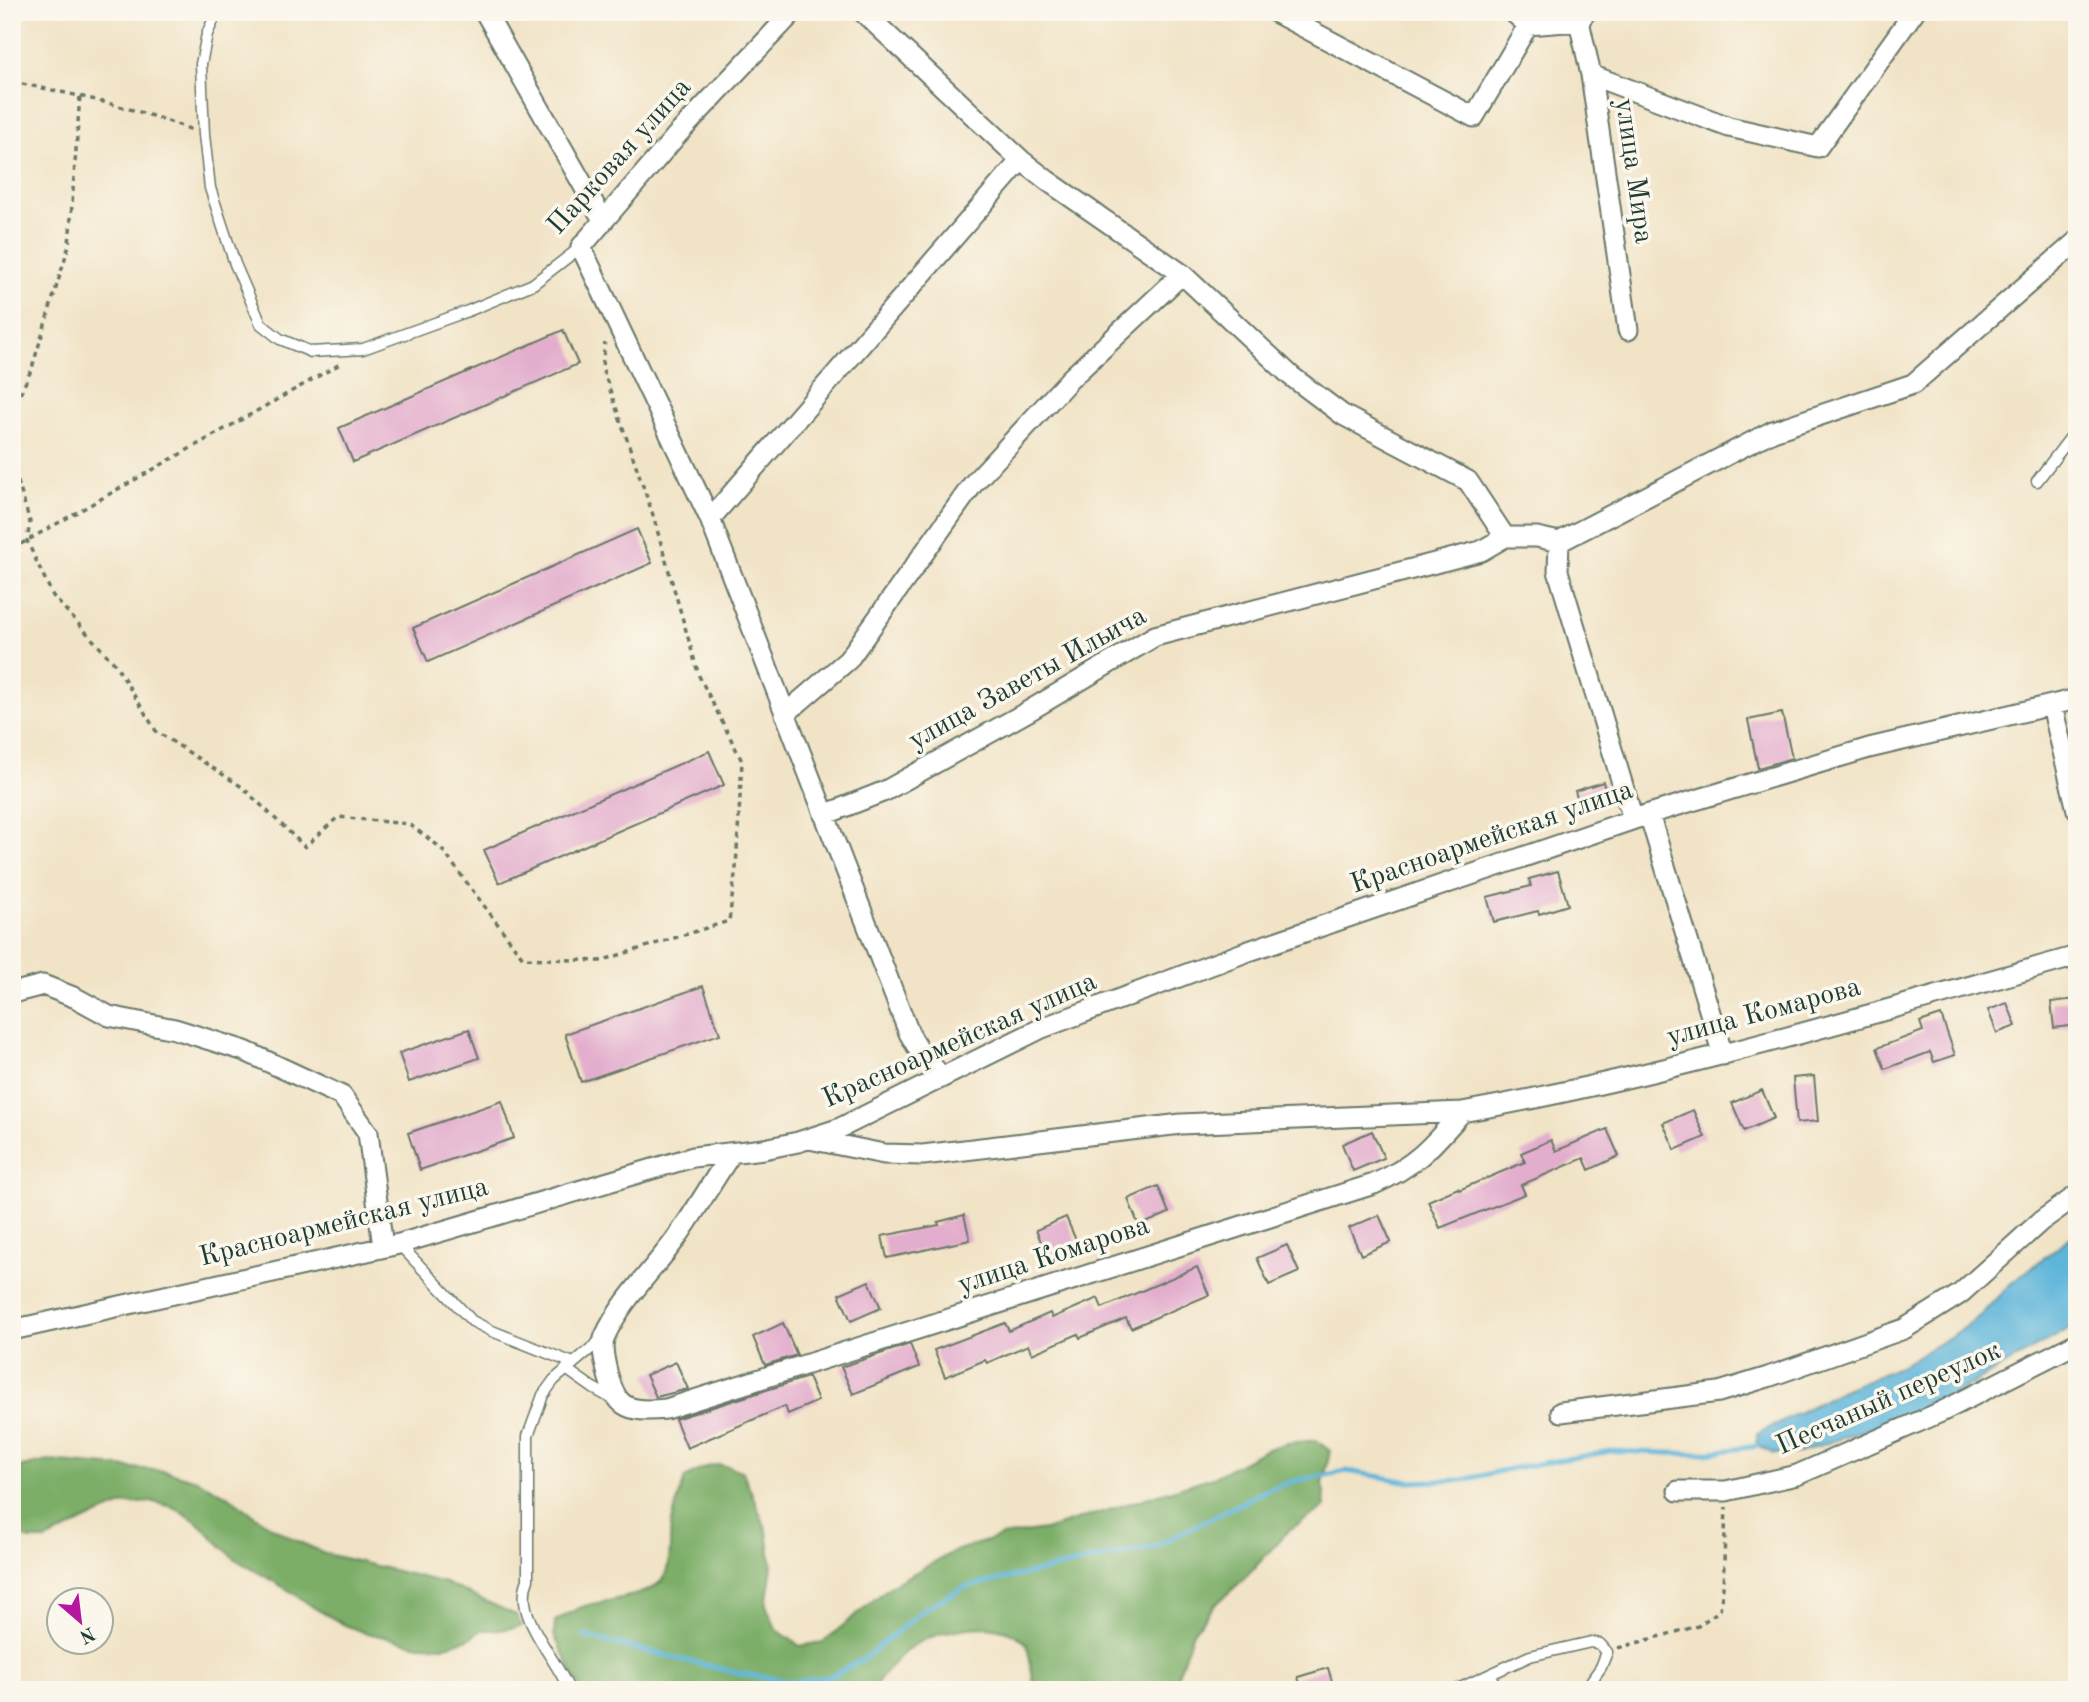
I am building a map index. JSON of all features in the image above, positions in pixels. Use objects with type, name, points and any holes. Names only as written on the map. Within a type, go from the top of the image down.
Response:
[{"type":"street","points":[[485,12],[603,220]]},
{"type":"street","name":"Парковая улица","points":[[581,247],[677,135],[793,12]]},
{"type":"street","points":[[863,12],[1021,160],[1181,274],[1292,376],[1343,415],[1468,481],[1506,537]]},
{"type":"street","points":[[1275,12],[1474,117],[1521,19]]},
{"type":"street","points":[[1591,75],[1729,127],[1818,147],[1914,12]]},
{"type":"street","name":"улица Мира","points":[[1521,19],[1583,17],[1628,330]]},
{"type":"street","points":[[710,519],[1021,160]]},
{"type":"street","points":[[1723,1055],[1558,571],[1559,542],[1773,431],[1913,384],[2077,241]]},
{"type":"street","points":[[581,247],[710,519],[909,1033],[920,1052],[943,1077]]},
{"type":"street","points":[[785,714],[848,660],[973,484],[1070,379],[1181,274]]},
{"type":"street","name":"улица Заветы Ильича","points":[[824,815],[885,791],[1027,712],[1155,636],[1481,551],[1506,537],[1537,537],[1559,542]]},
{"type":"street","name":"Красноармейская улица","points":[[12,1330],[391,1246],[648,1168],[693,1157],[731,1154],[808,1139],[838,1129],[1042,1028],[1246,952],[1641,817],[1869,748],[2077,699]]},
{"type":"street","points":[[2052,706],[2077,810]]},
{"type":"street","name":"улица Комарова","points":[[808,1139],[884,1154],[923,1155],[1181,1124],[1462,1112],[1723,1055],[2077,956]]},
{"type":"street","points":[[12,993],[43,985],[109,1016],[175,1029],[245,1051],[342,1096],[368,1133],[391,1246]]},
{"type":"street","name":"улица Комарова","points":[[620,1402],[640,1412],[666,1409],[1374,1184],[1418,1160],[1462,1112]]},
{"type":"street","points":[[620,1402],[612,1392],[603,1338],[676,1237],[731,1154]]},
{"type":"street","points":[[1561,1412],[1719,1392],[1904,1329],[1960,1294],[2041,1221],[2077,1195]]},
{"type":"street","name":"Песчаный переулок","points":[[1678,1491],[1726,1491],[1797,1475],[1941,1412],[2077,1343]]},
{"type":"lane","name":"Парковая улица","points":[[216,12],[207,34],[201,64],[204,135],[210,188],[226,239],[261,324],[280,340],[311,352],[363,349],[533,284],[581,247]]},
{"type":"lane","points":[[2037,481],[2077,429]]},
{"type":"lane","points":[[391,1246],[472,1321],[569,1366],[593,1388],[620,1402]]},
{"type":"lane","points":[[569,1690],[528,1618],[522,1592],[528,1580],[528,1436],[543,1395],[569,1366],[603,1338]]},
{"type":"lane","points":[[1456,1690],[1530,1656],[1579,1643],[1600,1644],[1607,1651],[1601,1667],[1585,1690]]},
{"type":"lane","points":[[1490,1675],[1497,1690]]},
{"type":"path","points":[[12,82],[80,95],[148,113],[204,135]]},
{"type":"path","points":[[12,412],[32,368],[69,245],[80,95]]},
{"type":"path","points":[[12,462],[30,522],[27,541],[53,596],[115,664],[156,731],[242,787],[305,847],[338,817],[409,824],[441,848],[523,957],[600,961],[729,921],[736,868],[742,761],[699,676],[652,512],[602,367],[605,342]]},
{"type":"path","points":[[12,549],[340,364]]},
{"type":"path","points":[[1607,1651],[1698,1626],[1720,1611],[1726,1491]]},
{"type":"green space","points":[[1316,1440],[1330,1451],[1323,1484],[1325,1507],[1289,1530],[1246,1577],[1213,1607],[1193,1632],[1177,1678],[1166,1690],[1035,1690],[1027,1644],[1012,1633],[984,1627],[955,1630],[915,1645],[896,1661],[872,1690],[581,1690],[554,1635],[555,1621],[581,1607],[641,1593],[660,1583],[667,1569],[671,1526],[685,1478],[713,1465],[743,1472],[767,1531],[772,1567],[766,1605],[776,1629],[800,1646],[823,1642],[892,1585],[955,1551],[1002,1536],[1045,1530],[1216,1476],[1267,1449],[1288,1443]]},
{"type":"green space","points":[[49,1461],[166,1471],[197,1480],[228,1496],[265,1523],[297,1541],[327,1554],[445,1583],[516,1615],[522,1626],[482,1630],[468,1639],[446,1646],[419,1645],[363,1632],[316,1609],[235,1559],[196,1521],[173,1507],[153,1502],[125,1504],[46,1540],[29,1540],[16,1532],[12,1523],[12,1469]]},
{"type":"water","points":[[2077,1232],[2077,1324],[1944,1400],[1872,1428],[1795,1454],[1774,1454],[1758,1446],[1757,1434],[1843,1390],[1899,1367],[1955,1334],[1982,1314],[2008,1286]]},
{"type":"building","points":[[563,330],[578,364],[353,462],[339,428]]},
{"type":"building","points":[[637,529],[652,563],[428,662],[413,628]]},
{"type":"building","points":[[1782,713],[1792,758],[1758,768],[1748,720]]},
{"type":"building","points":[[709,751],[724,785],[499,883],[484,850]]},
{"type":"building","points":[[1603,782],[1609,803],[1581,812],[1575,791]]},
{"type":"building","points":[[1558,871],[1568,905],[1539,914],[1538,911],[1494,922],[1487,897],[1531,886],[1529,879]]},
{"type":"building","points":[[703,986],[720,1034],[581,1082],[565,1034]]},
{"type":"building","points":[[2076,999],[2077,1025],[2054,1028],[2051,1002]]},
{"type":"building","points":[[2007,1003],[2016,1026],[1997,1033],[1988,1010]]},
{"type":"building","points":[[1941,1015],[1955,1055],[1934,1062],[1930,1052],[1885,1069],[1877,1048],[1923,1031],[1920,1022]]},
{"type":"building","points":[[469,1029],[479,1058],[409,1082],[399,1053]]},
{"type":"building","points":[[1814,1076],[1818,1121],[1797,1123],[1793,1078]]},
{"type":"building","points":[[1762,1090],[1774,1118],[1744,1131],[1732,1103]]},
{"type":"building","points":[[502,1101],[514,1138],[420,1170],[408,1133]]},
{"type":"building","points":[[1693,1110],[1705,1137],[1675,1150],[1663,1123]]},
{"type":"building","points":[[1607,1129],[1619,1156],[1589,1170],[1584,1158],[1521,1185],[1525,1194],[1440,1228],[1428,1201],[1525,1162],[1521,1153],[1551,1140],[1556,1151]]},
{"type":"building","points":[[1372,1131],[1384,1158],[1353,1171],[1342,1144]]},
{"type":"building","points":[[1158,1186],[1169,1213],[1139,1226],[1128,1199]]},
{"type":"building","points":[[964,1215],[970,1240],[887,1258],[882,1236],[939,1225],[938,1222]]},
{"type":"building","points":[[1379,1215],[1391,1242],[1361,1255],[1349,1228]]},
{"type":"building","points":[[1066,1217],[1078,1245],[1048,1258],[1036,1230]]},
{"type":"building","points":[[1287,1245],[1299,1272],[1269,1285],[1257,1258]]},
{"type":"building","points":[[1197,1267],[1209,1295],[1131,1328],[1126,1318],[1080,1338],[1078,1334],[1032,1354],[1028,1345],[945,1377],[934,1350],[1005,1323],[1009,1331],[1050,1313],[1052,1318],[1098,1298],[1102,1308]]},
{"type":"building","points":[[869,1281],[881,1308],[851,1321],[839,1294]]},
{"type":"building","points":[[783,1323],[797,1355],[765,1365],[753,1337]]},
{"type":"building","points":[[910,1344],[919,1367],[853,1394],[841,1367]]},
{"type":"building","points":[[676,1362],[688,1389],[656,1397],[646,1375]]},
{"type":"building","points":[[808,1377],[818,1401],[788,1414],[785,1406],[687,1448],[675,1419]]},
{"type":"building","points":[[1328,1668],[1333,1685],[1318,1690],[1302,1690],[1298,1677]]},
{"type":"waterway","points":[[584,1636],[742,1674],[795,1682],[830,1677],[865,1658],[927,1607],[965,1587],[1154,1547],[1267,1490],[1294,1481],[1347,1471],[1410,1482],[1463,1480],[1611,1451],[1697,1454],[1758,1446]]}]
